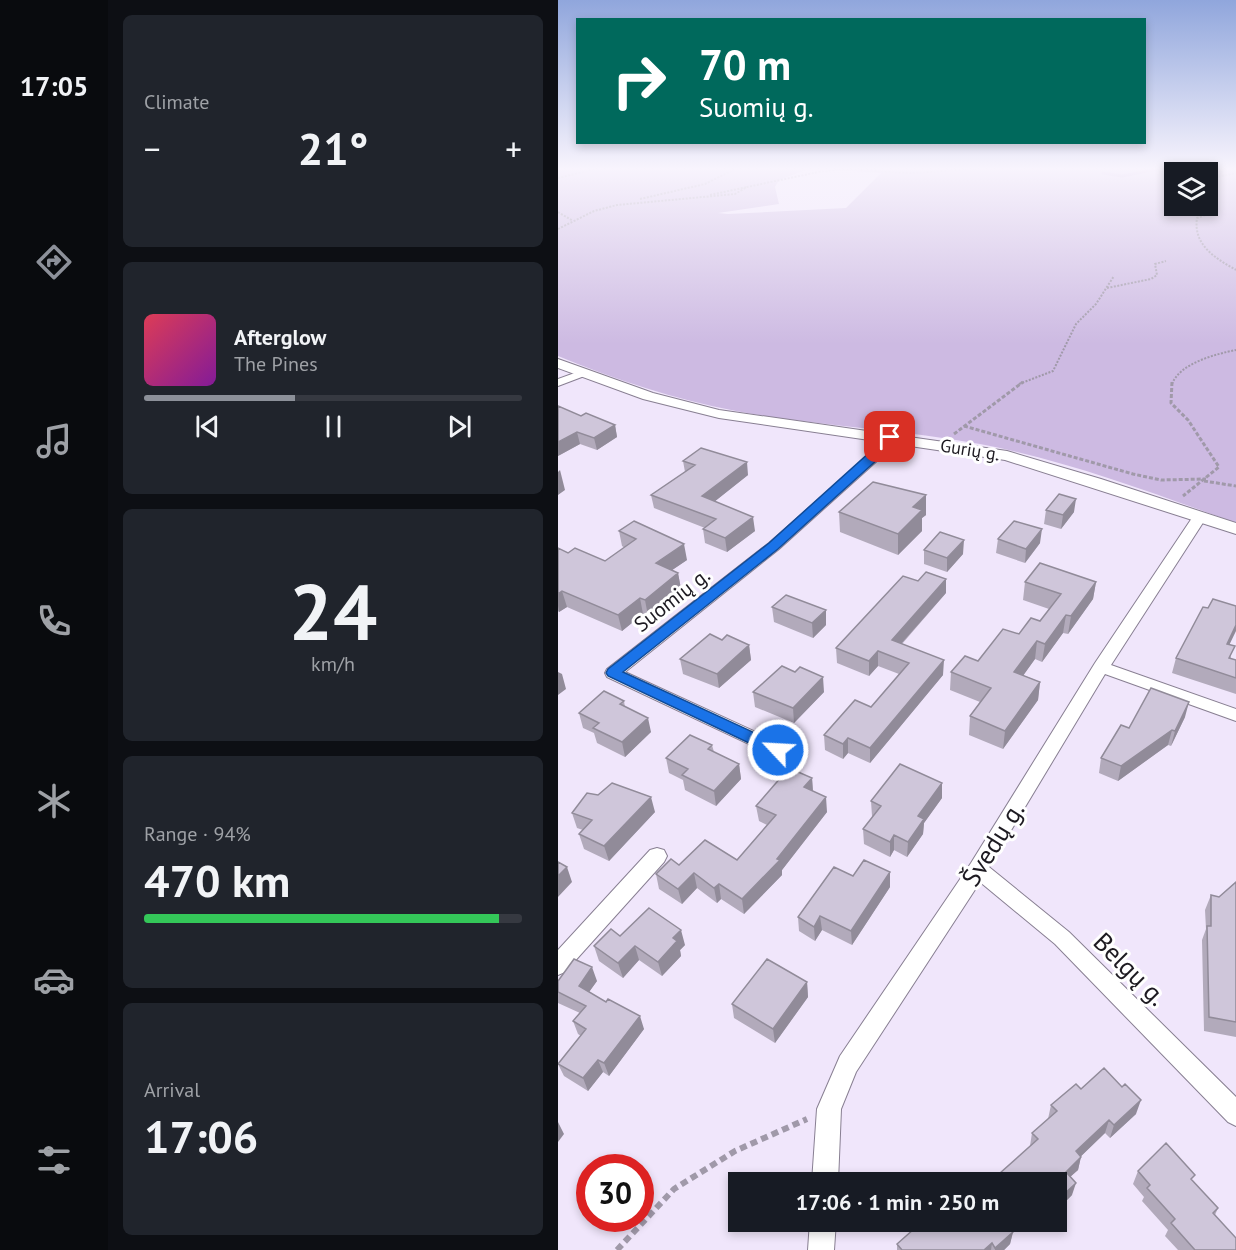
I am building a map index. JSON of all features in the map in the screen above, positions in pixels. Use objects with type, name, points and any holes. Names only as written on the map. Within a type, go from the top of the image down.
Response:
[{"type":"street","name":"Gurių g.","points":[[558,363],[682,406],[759,420],[942,445],[1034,462],[1236,529]]},
{"type":"street","points":[[558,383],[583,373]]},
{"type":"street","name":"Suomių g.","points":[[778,750],[613,673],[774,546],[884,448],[890,437]]},
{"type":"street","name":"Švedų g.","points":[[826,1172],[829,1109],[848,1064],[978,870],[1101,667],[1199,518]]},
{"type":"street","points":[[1101,667],[1236,715]]},
{"type":"street","points":[[558,964],[657,856]]},
{"type":"street","name":"Belgų g.","points":[[978,870],[1062,938],[1236,1114]]},
{"type":"street","points":[[821,1250],[822,1232]]},
{"type":"path","points":[[1196,227],[1195,231],[1212,256],[1236,270]]},
{"type":"path","points":[[1107,288],[1151,279],[1157,275],[1155,264],[1166,261]]},
{"type":"path","points":[[942,445],[1018,384],[1053,371],[1076,324],[1096,303],[1114,276]]},
{"type":"path","points":[[1167,507],[1216,472],[1217,462],[1188,420],[1171,403],[1171,387],[1174,377],[1182,370],[1236,350]]},
{"type":"path","points":[[964,426],[1142,476],[1161,480],[1204,480],[1236,486]]},
{"type":"path","points":[[617,1250],[674,1189],[735,1151],[829,1109]]},
{"type":"shaded area","points":[[558,227],[1236,227],[1236,523],[1109,478],[1012,451],[950,439],[736,411],[646,388],[558,356]]},
{"type":"building","points":[[558,406],[581,416],[586,413],[615,425],[594,438],[577,432],[558,442]]},
{"type":"building","points":[[701,448],[747,462],[702,496],[753,517],[725,538],[703,529],[716,519],[651,495],[695,465],[683,461]]},
{"type":"building","points":[[873,482],[926,495],[913,507],[922,510],[898,534],[839,512]]},
{"type":"building","points":[[1059,494],[1076,499],[1063,515],[1046,510]]},
{"type":"building","points":[[634,521],[684,544],[656,563],[678,573],[645,600],[640,598],[618,615],[562,591],[558,594],[558,548],[568,553],[575,548],[605,561],[636,539],[619,531]]},
{"type":"building","points":[[1014,521],[1042,529],[1026,549],[998,539]]},
{"type":"building","points":[[940,532],[964,540],[947,558],[924,550]]},
{"type":"building","points":[[1040,563],[1096,582],[1071,616],[1066,615],[1045,644],[1037,641],[1014,672],[1040,682],[1005,731],[970,716],[991,688],[951,672],[965,656],[978,661],[1003,629],[1019,634],[1031,618],[1040,621],[1061,594],[1025,582]]},
{"type":"building","points":[[926,572],[946,579],[892,640],[944,660],[870,748],[848,738],[843,744],[824,735],[855,700],[871,707],[909,663],[878,651],[869,661],[836,648],[903,576],[918,581]]},
{"type":"building","points":[[786,595],[826,610],[812,623],[772,607]]},
{"type":"building","points":[[1213,599],[1236,606],[1236,625],[1227,644],[1235,646],[1229,658],[1236,660],[1236,678],[1176,658],[1203,607],[1208,608]]},
{"type":"building","points":[[710,634],[722,640],[727,635],[749,645],[717,674],[680,659]]},
{"type":"building","points":[[782,666],[795,672],[800,667],[823,677],[793,708],[753,692]]},
{"type":"building","points":[[1151,688],[1189,702],[1175,731],[1172,730],[1121,766],[1101,758],[1121,725],[1129,728]]},
{"type":"building","points":[[604,691],[624,701],[620,704],[648,718],[622,742],[593,728],[599,723],[579,713]]},
{"type":"building","points":[[690,735],[712,745],[708,749],[739,764],[714,791],[682,775],[688,769],[666,758]]},
{"type":"building","points":[[900,764],[942,783],[918,816],[924,819],[908,842],[894,835],[890,842],[863,829],[881,806],[871,801]]},
{"type":"building","points":[[789,768],[812,778],[804,787],[826,797],[777,859],[780,860],[742,899],[719,884],[714,888],[694,873],[678,889],[656,874],[671,859],[679,865],[705,840],[737,860],[776,815],[756,806]]},
{"type":"building","points":[[612,783],[651,797],[604,846],[579,834],[592,820],[572,813],[587,793],[598,795]]},
{"type":"building","points":[[864,860],[890,872],[851,931],[820,916],[814,927],[798,917],[834,867],[853,876]]},
{"type":"building","points":[[558,862],[567,867],[558,876]]},
{"type":"building","points":[[1236,882],[1236,1022],[1209,1017],[1207,926],[1211,926],[1211,895],[1219,897]]},
{"type":"building","points":[[649,908],[681,930],[673,938],[677,941],[658,962],[635,946],[618,963],[594,946],[611,929],[620,936]]},
{"type":"building","points":[[574,959],[592,967],[579,986],[606,1002],[608,999],[640,1016],[604,1063],[598,1060],[583,1078],[558,1064],[586,1029],[573,1021],[586,1006],[558,992],[558,981]]},
{"type":"building","points":[[767,959],[807,982],[773,1029],[732,1004]]},
{"type":"building","points":[[1104,1068],[1122,1087],[1125,1084],[1141,1100],[1114,1125],[1109,1120],[1076,1151],[1081,1157],[1066,1172],[1001,1172],[1038,1139],[1032,1133],[1057,1111],[1051,1105],[1076,1084],[1081,1089]]},
{"type":"building","points":[[1166,1143],[1195,1175],[1191,1179],[1218,1208],[1213,1213],[1236,1238],[1236,1250],[1195,1250],[1171,1223],[1175,1219],[1147,1188],[1150,1185],[1138,1171]]},
{"type":"building","points":[[1067,1173],[1076,1183],[1067,1191]]},
{"type":"building","points":[[911,1232],[1013,1232],[995,1248],[992,1243],[984,1250],[902,1250],[897,1244]]},
{"type":"route","points":[[778,750],[613,673],[774,546],[884,448],[890,437]]}]
